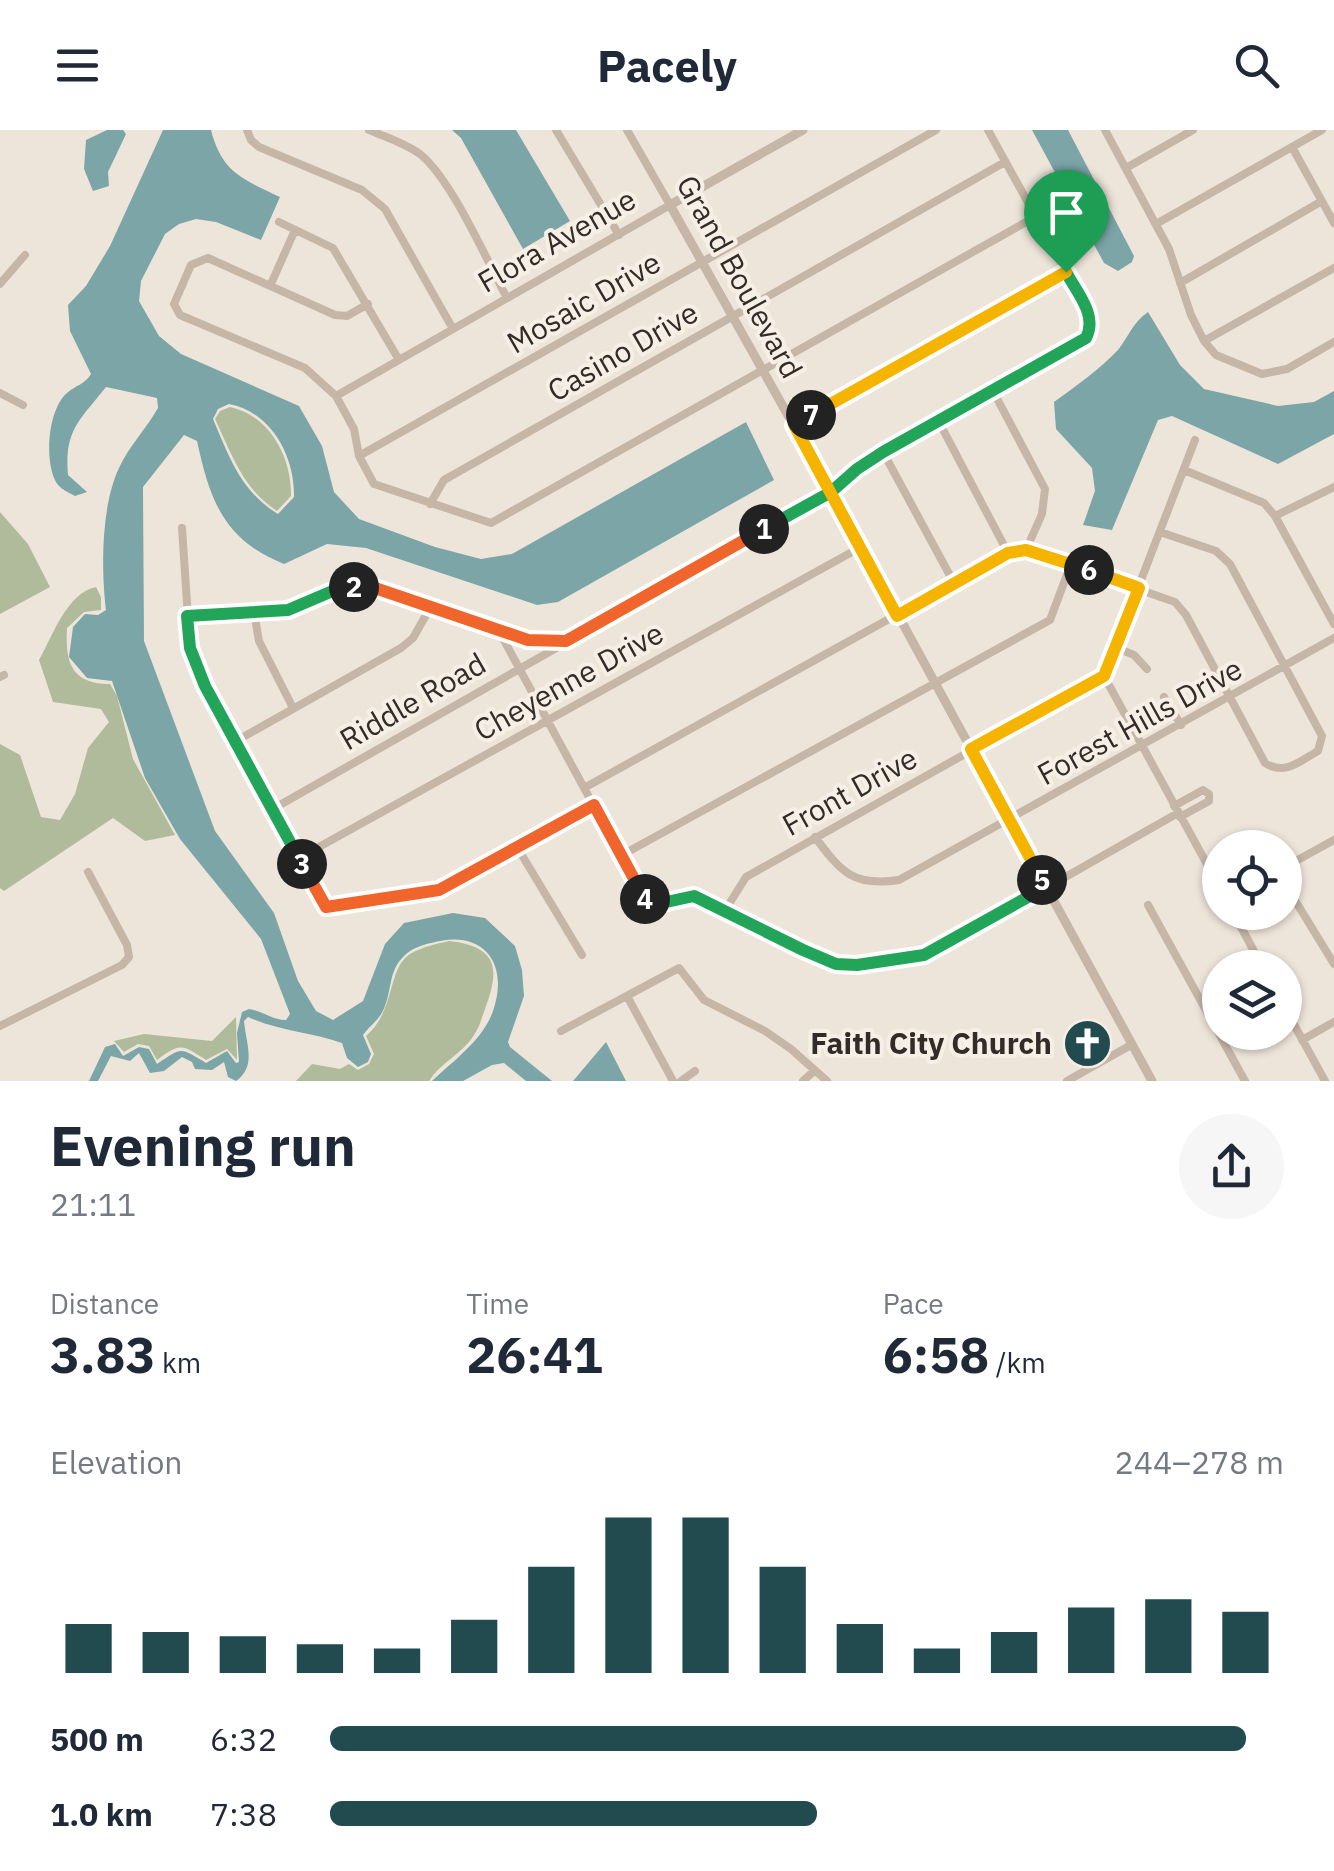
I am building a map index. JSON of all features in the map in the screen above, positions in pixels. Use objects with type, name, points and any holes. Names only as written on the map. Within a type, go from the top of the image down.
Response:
[{"type":"street","points":[[247,130],[259,147],[362,190],[386,208],[454,330]]},
{"type":"street","points":[[369,130],[410,148],[440,177],[507,298]]},
{"type":"street","points":[[556,130],[619,235]]},
{"type":"street","name":"Grand Boulevard","points":[[627,130],[764,370],[1152,1081]]},
{"type":"street","name":"Flora Avenue","points":[[336,396],[803,130]]},
{"type":"street","name":"Mosaic Drive","points":[[360,456],[936,130]]},
{"type":"street","points":[[794,425],[1066,272],[988,130]]},
{"type":"street","points":[[1105,130],[1169,248],[1204,341],[1216,355],[1262,374],[1288,368],[1334,342]]},
{"type":"street","points":[[1126,168],[1194,130]]},
{"type":"street","points":[[1156,224],[1322,130]]},
{"type":"street","points":[[1292,147],[1334,224]]},
{"type":"street","name":"Casino Drive","points":[[430,504],[444,480],[1005,162]]},
{"type":"street","points":[[1180,283],[1322,202]]},
{"type":"street","points":[[368,304],[348,316],[334,315],[208,258],[191,265],[174,304],[180,315],[305,368],[336,396],[354,429],[360,456],[374,484],[490,524],[1035,217]]},
{"type":"street","points":[[279,222],[333,248],[400,360]]},
{"type":"street","points":[[271,284],[295,230]]},
{"type":"street","points":[[0,284],[24,255]]},
{"type":"street","points":[[1204,341],[1334,268]]},
{"type":"street","name":"Riddle Road","points":[[271,810],[831,492],[883,452],[1086,338],[1092,327],[1090,315],[1066,272]]},
{"type":"street","points":[[993,391],[1045,490],[1042,514],[1026,550]]},
{"type":"street","points":[[0,393],[23,406]]},
{"type":"street","points":[[939,422],[1008,553]]},
{"type":"street","points":[[1195,440],[1104,676],[1202,856]]},
{"type":"street","points":[[883,452],[954,583]]},
{"type":"street","points":[[1184,470],[1264,503],[1275,516],[1334,624]]},
{"type":"street","points":[[1275,516],[1334,487]]},
{"type":"street","points":[[182,528],[190,648],[205,686],[326,907],[439,890],[594,805]]},
{"type":"street","points":[[584,788],[1008,553],[1026,550],[1175,602],[1186,614],[1265,764],[1274,770],[1285,770],[1318,751],[1322,736],[1225,558],[1216,551],[1160,532]]},
{"type":"street","name":"Cheyenne Drive","points":[[298,858],[862,548]]},
{"type":"street","points":[[622,855],[1050,620],[1071,564]]},
{"type":"street","points":[[187,616],[288,610],[342,587],[372,587],[528,640],[566,641]]},
{"type":"street","points":[[236,740],[401,648],[413,638],[430,608]]},
{"type":"street","points":[[254,612],[259,642],[294,708]]},
{"type":"street","points":[[499,631],[648,906],[694,896],[836,964],[857,965],[924,955],[1177,812]]},
{"type":"street","name":"Forest Hills Drive","points":[[815,837],[842,872],[857,880],[900,880],[1334,638]]},
{"type":"street","points":[[1116,648],[1134,656],[1147,670]]},
{"type":"street","name":"Front Drive","points":[[726,909],[746,877],[1104,676]]},
{"type":"street","points":[[1164,697],[1181,725]]},
{"type":"street","points":[[1302,858],[1333,842]]},
{"type":"street","points":[[518,847],[582,955]]},
{"type":"street","points":[[0,1026],[122,965],[129,957],[127,945],[88,872]]},
{"type":"street","points":[[1148,906],[1245,1081]]},
{"type":"street","points":[[1302,912],[1334,964]]},
{"type":"street","points":[[561,1031],[676,968],[682,969],[704,1000],[765,1031],[827,1081]]},
{"type":"street","points":[[627,996],[677,1081],[695,1071]]},
{"type":"street","points":[[1324,1081],[1302,1040],[1334,1022]]},
{"type":"street","points":[[1067,1081],[1131,1045]]},
{"type":"street","points":[[803,1081],[815,1070]]},
{"type":"green space","points":[[230,407],[267,428],[282,453],[291,496],[277,511],[247,482],[215,419],[220,411]]},
{"type":"green space","points":[[0,512],[28,544],[50,587],[0,614]]},
{"type":"green space","points":[[96,587],[101,610],[84,612],[67,628],[69,661],[87,680],[110,684],[117,696],[133,759],[175,835],[145,841],[113,818],[4,891],[0,888],[0,744],[20,755],[41,817],[60,820],[75,794],[88,748],[109,722],[101,709],[53,702],[39,660],[69,606]]},
{"type":"green space","points":[[449,941],[485,953],[493,969],[493,980],[475,1033],[429,1081],[296,1081],[312,1064],[340,1069],[349,1064],[358,1070],[369,1064],[374,1054],[366,1036],[382,1014],[403,961],[419,949]]},
{"type":"green space","points":[[236,1017],[237,1060],[227,1049],[206,1060],[182,1048],[157,1060],[149,1046],[138,1044],[124,1052],[114,1041],[144,1034],[212,1041]]},
{"type":"water","points":[[107,130],[123,130],[126,134],[108,172],[109,186],[93,191],[84,169],[86,140]]},
{"type":"water","points":[[163,130],[211,130],[221,156],[236,173],[280,197],[261,240],[216,222],[196,219],[165,234],[141,281],[139,301],[159,336],[181,354],[299,406],[322,446],[334,492],[359,519],[435,547],[481,559],[512,554],[746,422],[774,480],[558,602],[537,605],[366,548],[327,544],[284,564],[247,543],[223,516],[214,500],[197,441],[184,435],[143,487],[144,641],[215,831],[274,913],[298,981],[316,1011],[333,1020],[363,1001],[385,944],[404,923],[453,913],[485,918],[515,946],[522,970],[524,996],[508,1042],[510,1047],[552,1081],[526,1081],[504,1063],[463,1081],[432,1081],[482,1031],[497,993],[498,978],[488,953],[465,940],[449,940],[416,948],[399,961],[383,1011],[363,1035],[371,1054],[368,1062],[358,1067],[347,1058],[342,1043],[248,1017],[244,1021],[248,1061],[236,1081],[228,1077],[224,1062],[212,1070],[195,1069],[192,1062],[182,1057],[164,1071],[150,1073],[139,1053],[130,1061],[111,1056],[98,1081],[89,1081],[105,1047],[115,1044],[123,1056],[139,1047],[149,1049],[157,1064],[181,1051],[206,1063],[227,1051],[239,1062],[237,1033],[242,1012],[249,1009],[286,1020],[290,1014],[261,939],[180,839],[145,778],[112,681],[87,678],[69,657],[73,627],[85,614],[98,615],[106,610],[104,538],[113,483],[128,452],[158,408],[157,398],[106,387],[81,417],[69,447],[68,475],[87,492],[75,496],[58,484],[50,461],[52,423],[67,393],[91,374],[70,331],[68,305],[86,286],[110,246]],"holes":[[[229,404],[257,416],[278,438],[290,466],[294,497],[278,514],[245,484],[213,419],[218,409]]]},
{"type":"water","points":[[452,130],[516,130],[570,221],[523,249],[461,138]]},
{"type":"water","points":[[1032,130],[1068,130],[1134,256],[1132,262],[1118,271],[1104,263]]},
{"type":"water","points":[[1148,312],[1180,365],[1204,389],[1278,406],[1314,402],[1334,391],[1334,434],[1278,464],[1172,416],[1158,420],[1112,530],[1083,525],[1095,491],[1092,468],[1056,429],[1054,402],[1111,357]]},
{"type":"water","points":[[606,1042],[626,1081],[573,1081]]},
{"type":"place","name":"Faith City Church","points":[[1087,1044]]},
{"type":"route","points":[[1066,272],[794,425],[831,492],[862,548],[897,616],[1008,553],[1026,550],[1139,588],[1104,676],[971,749],[1046,887],[924,955],[857,965],[836,964],[694,896],[679,896],[648,906],[594,805],[439,890],[326,907],[205,686],[190,648],[187,616],[288,610],[342,587],[372,587],[528,640],[566,641],[831,492],[883,452],[1086,338],[1092,327],[1090,315],[1066,272]]}]
